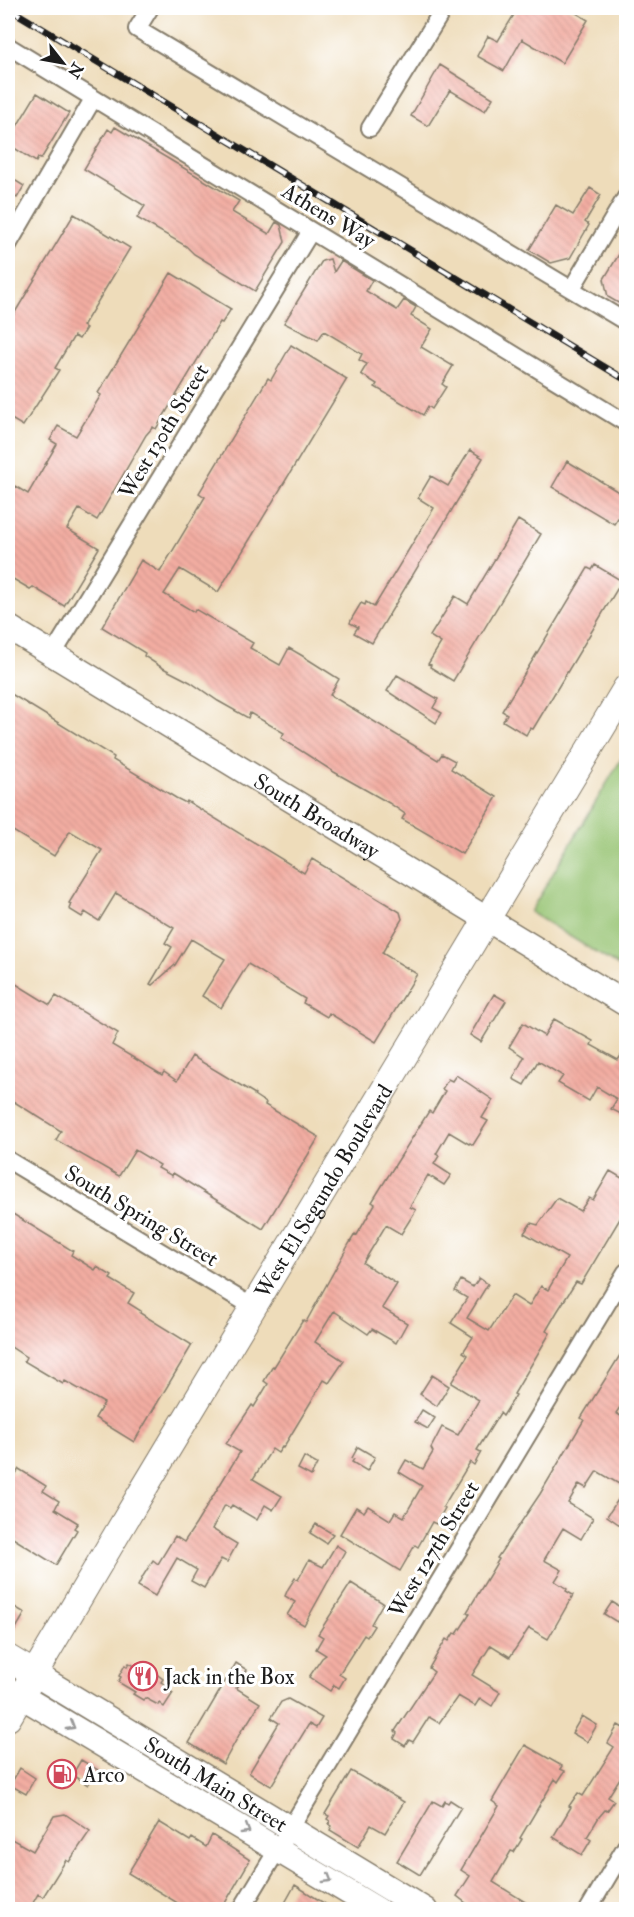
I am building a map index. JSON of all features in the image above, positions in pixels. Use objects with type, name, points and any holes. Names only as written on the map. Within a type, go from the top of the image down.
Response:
[{"type":"main road","name":"South Broadway","points":[[8,627],[627,1004]]},
{"type":"main road","name":"West El Segundo Boulevard","points":[[8,1718],[14,1692],[33,1673],[627,688]]},
{"type":"main road","name":"South Main Street","points":[[8,1658],[425,1910]]},
{"type":"main road","name":"South Main Street","points":[[14,1692],[378,1910]]},
{"type":"street","points":[[150,8],[137,29],[627,322]]},
{"type":"street","points":[[370,129],[444,8]]},
{"type":"street","name":"Athens Way","points":[[8,46],[627,423]]},
{"type":"street","points":[[8,245],[93,99]]},
{"type":"street","points":[[572,288],[627,197]]},
{"type":"street","name":"West 130th Street","points":[[53,654],[311,231]]},
{"type":"street","name":"South Spring Street","points":[[8,1160],[253,1307]]},
{"type":"street","name":"West 127th Street","points":[[241,1910],[627,1272]]},
{"type":"street","points":[[588,1910],[627,1846]]},
{"type":"green space","points":[[626,751],[626,971],[530,912]]},
{"type":"building","points":[[518,8],[568,8],[588,20],[562,63],[522,39],[504,71],[477,56],[488,36],[498,41]]},
{"type":"building","points":[[440,65],[493,98],[485,111],[450,90],[428,126],[411,116]]},
{"type":"building","points":[[37,93],[69,113],[41,159],[38,158],[36,162],[8,144],[8,141]]},
{"type":"building","points":[[115,127],[239,201],[232,212],[269,234],[276,222],[281,225],[285,242],[255,291],[194,254],[186,246],[137,218],[145,206],[84,169],[108,129],[112,132]]},
{"type":"building","points":[[8,176],[24,186],[17,198],[8,192]]},
{"type":"building","points":[[590,188],[601,195],[585,222],[589,225],[570,258],[551,263],[529,250],[556,205],[573,215]]},
{"type":"building","points":[[74,214],[130,248],[83,326],[86,328],[79,339],[74,336],[55,368],[59,370],[23,426],[8,417],[8,324]]},
{"type":"building","points":[[627,241],[627,308],[608,297],[604,279]]},
{"type":"building","points":[[330,259],[334,272],[341,261],[372,280],[366,291],[397,310],[404,300],[416,307],[411,316],[432,329],[421,347],[453,366],[442,384],[446,387],[432,409],[428,406],[423,415],[375,387],[377,384],[361,374],[367,364],[359,360],[362,354],[324,331],[318,340],[284,323],[322,261]]},
{"type":"building","points":[[171,273],[231,309],[222,323],[220,322],[156,429],[153,427],[146,435],[97,520],[79,509],[67,529],[99,548],[64,606],[33,587],[30,589],[8,576],[8,499],[15,486],[28,494],[57,444],[50,440],[58,426],[76,436],[101,395],[98,393]]},
{"type":"building","points":[[291,345],[347,379],[218,592],[180,569],[164,594],[194,612],[195,609],[253,643],[250,648],[280,665],[289,648],[301,655],[339,679],[330,695],[438,760],[442,754],[455,761],[451,769],[497,797],[462,854],[402,819],[405,814],[389,803],[334,772],[281,738],[284,733],[250,713],[248,718],[218,701],[190,682],[161,667],[144,656],[145,653],[102,627],[141,560],[160,572],[205,497],[199,493],[268,378],[271,380]]},
{"type":"building","points":[[470,450],[483,458],[372,643],[354,633],[358,627],[350,623],[361,603],[365,605],[366,602],[374,607],[434,508],[418,498],[431,476],[448,486]]},
{"type":"building","points":[[567,461],[627,497],[627,519],[620,515],[614,524],[552,487]]},
{"type":"building","points":[[518,520],[541,534],[453,681],[428,664],[441,643],[430,636],[455,596],[468,604]]},
{"type":"building","points":[[595,565],[622,581],[533,729],[530,728],[526,735],[503,721],[507,714],[502,711],[588,568],[592,570]]},
{"type":"building","points":[[397,675],[438,699],[433,708],[442,713],[436,723],[387,691]]},
{"type":"building","points":[[8,692],[114,757],[113,760],[176,798],[186,803],[187,801],[304,873],[312,859],[400,912],[402,919],[382,953],[417,974],[376,1042],[329,1013],[327,1017],[303,1003],[305,999],[248,964],[221,1008],[202,996],[225,959],[191,939],[175,965],[152,985],[150,984],[172,947],[165,943],[174,928],[116,893],[99,921],[85,912],[82,917],[69,909],[71,904],[69,903],[102,850],[70,831],[54,856],[8,828]]},
{"type":"building","points":[[8,979],[50,1005],[56,996],[118,1033],[112,1045],[162,1075],[164,1072],[177,1081],[192,1056],[255,1094],[266,1103],[265,1105],[319,1137],[263,1229],[173,1173],[172,1176],[158,1168],[160,1165],[135,1150],[119,1176],[56,1140],[61,1131],[8,1098]]},
{"type":"building","points":[[494,994],[506,1001],[481,1042],[470,1035]]},
{"type":"building","points":[[554,1019],[593,1041],[591,1045],[618,1060],[627,1047],[627,1117],[611,1109],[617,1099],[597,1087],[589,1101],[558,1083],[563,1076],[538,1061],[524,1085],[513,1079],[524,1057],[509,1047],[523,1023],[544,1036]]},
{"type":"building","points":[[456,1075],[493,1100],[482,1118],[488,1121],[473,1145],[449,1132],[436,1154],[439,1156],[434,1164],[451,1175],[444,1185],[428,1175],[410,1207],[416,1210],[401,1234],[386,1225],[363,1263],[397,1284],[382,1308],[407,1323],[396,1343],[372,1329],[368,1334],[334,1311],[315,1342],[344,1361],[329,1383],[324,1380],[283,1448],[278,1453],[272,1449],[253,1479],[282,1496],[273,1510],[265,1505],[257,1520],[232,1505],[230,1508],[225,1505],[212,1529],[237,1544],[227,1562],[221,1559],[204,1588],[191,1581],[197,1570],[177,1558],[155,1596],[138,1586],[153,1560],[158,1564],[175,1536],[184,1542],[196,1524],[240,1452],[226,1444],[252,1405],[254,1407],[268,1384],[264,1381],[303,1320],[306,1322],[349,1244],[355,1234],[357,1235],[375,1204],[372,1202],[429,1111],[432,1113],[445,1091],[442,1089],[448,1079],[452,1081]]},
{"type":"building","points":[[610,1171],[627,1181],[627,1207],[581,1284],[576,1282],[557,1312],[546,1331],[550,1333],[514,1394],[516,1395],[503,1416],[500,1413],[490,1429],[477,1450],[481,1452],[474,1465],[470,1462],[443,1507],[445,1508],[436,1524],[432,1522],[418,1547],[415,1545],[400,1571],[340,1534],[356,1507],[364,1512],[368,1506],[390,1520],[395,1512],[404,1517],[422,1486],[399,1472],[406,1460],[423,1469],[433,1452],[431,1448],[442,1427],[458,1435],[479,1400],[451,1383],[468,1355],[463,1352],[473,1337],[451,1323],[467,1298],[455,1291],[461,1280],[473,1287],[479,1278],[488,1284],[467,1318],[489,1331],[512,1295],[529,1306],[541,1286],[548,1290],[567,1258],[524,1233],[531,1223],[538,1225],[557,1198],[580,1211],[589,1198],[593,1200]]},
{"type":"building","points":[[8,1211],[73,1251],[71,1255],[95,1270],[97,1267],[112,1276],[110,1279],[134,1293],[128,1303],[192,1345],[134,1442],[95,1418],[104,1403],[65,1381],[63,1384],[24,1361],[26,1357],[8,1345]]},
{"type":"building","points":[[627,1344],[627,1397],[616,1413],[627,1420],[627,1516],[620,1525],[607,1516],[626,1488],[597,1471],[586,1488],[579,1484],[568,1503],[593,1518],[581,1539],[563,1528],[544,1560],[562,1570],[555,1581],[573,1595],[548,1639],[529,1628],[510,1657],[491,1645],[472,1675],[500,1692],[492,1706],[480,1698],[475,1706],[458,1696],[439,1723],[429,1717],[413,1742],[409,1740],[405,1746],[394,1739],[397,1733],[395,1731],[434,1672],[429,1668],[446,1639],[449,1641],[454,1633],[457,1634],[470,1614],[467,1612],[499,1559],[497,1558],[540,1494],[584,1420],[581,1418]]},
{"type":"building","points":[[432,1375],[449,1386],[437,1406],[420,1394]]},
{"type":"building","points":[[422,1410],[435,1418],[428,1429],[415,1422]]},
{"type":"building","points":[[358,1447],[375,1457],[367,1471],[352,1462]]},
{"type":"building","points":[[304,1457],[317,1464],[311,1476],[298,1469]]},
{"type":"building","points":[[19,1469],[46,1486],[43,1491],[59,1501],[55,1509],[78,1523],[74,1528],[77,1530],[56,1565],[8,1535],[8,1470],[15,1475]]},
{"type":"building","points":[[316,1524],[333,1534],[326,1543],[310,1533]]},
{"type":"building","points":[[336,1545],[345,1551],[304,1625],[287,1615],[295,1602],[285,1596],[295,1578],[298,1580],[309,1560],[323,1567]]},
{"type":"building","points":[[351,1583],[383,1603],[371,1624],[374,1626],[367,1637],[364,1635],[339,1674],[345,1678],[339,1688],[334,1685],[330,1691],[309,1677],[326,1655],[316,1649],[323,1637],[318,1634]]},
{"type":"building","points":[[612,1602],[625,1610],[617,1622],[604,1614]]},
{"type":"building","points":[[8,1603],[25,1613],[8,1642]]},
{"type":"building","points":[[129,1663],[140,1669],[143,1664],[163,1679],[161,1682],[173,1693],[164,1707],[145,1698],[143,1700],[133,1694],[135,1692],[118,1682],[125,1665],[127,1667]]},
{"type":"building","points":[[236,1663],[247,1670],[236,1688],[260,1703],[223,1764],[189,1743]]},
{"type":"building","points":[[288,1699],[322,1718],[316,1728],[309,1724],[271,1786],[249,1773],[279,1723],[271,1718],[281,1702]]},
{"type":"building","points":[[582,1716],[597,1725],[587,1742],[572,1733]]},
{"type":"building","points":[[618,1725],[625,1729],[627,1727],[627,1783],[620,1778],[608,1797],[614,1801],[599,1817],[587,1837],[591,1840],[582,1855],[553,1837],[571,1807],[569,1806],[578,1793],[583,1796],[614,1747],[608,1743]]},
{"type":"building","points":[[525,1745],[562,1766],[560,1769],[565,1771],[558,1782],[555,1779],[520,1838],[522,1839],[514,1852],[511,1851],[493,1882],[538,1910],[475,1910],[457,1896],[470,1876],[461,1870],[499,1806],[492,1801]]},
{"type":"building","points":[[81,1760],[98,1770],[88,1785],[72,1775]]},
{"type":"building","points":[[20,1768],[35,1778],[26,1794],[10,1785]]},
{"type":"building","points":[[351,1771],[404,1802],[385,1833],[371,1825],[358,1847],[330,1830],[332,1826],[327,1819],[329,1816],[325,1814]]},
{"type":"building","points":[[450,1800],[461,1807],[420,1875],[397,1861],[433,1801],[442,1806],[445,1801],[448,1803]]},
{"type":"building","points":[[65,1814],[90,1831],[69,1862],[66,1860],[43,1897],[38,1894],[29,1910],[8,1910],[8,1837],[33,1851],[54,1816]]},
{"type":"building","points":[[159,1822],[190,1841],[192,1838],[206,1847],[212,1835],[250,1860],[221,1910],[189,1910],[128,1873]]},
{"type":"building","points":[[295,1885],[335,1910],[281,1910]]},
{"type":"railway","points":[[8,8],[626,380]]},
{"type":"place","name":"Jack in the Box","points":[[143,1676]]},
{"type":"place","name":"Arco","points":[[62,1774]]}]
